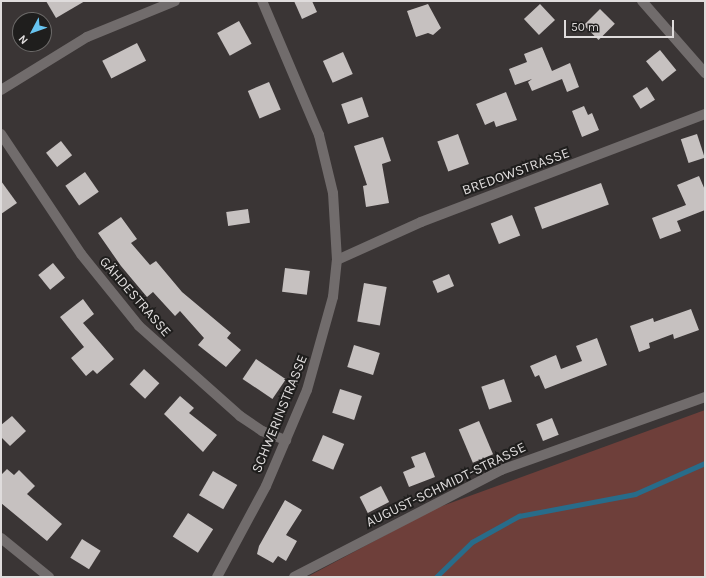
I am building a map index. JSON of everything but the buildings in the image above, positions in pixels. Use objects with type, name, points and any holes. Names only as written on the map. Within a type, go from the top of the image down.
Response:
[{"type":"street","points":[[1,90],[87,37],[175,1]]},
{"type":"street","name":"SCHWERINSTRASSE","points":[[217,577],[266,486],[286,440],[318,358],[333,297],[337,260],[333,193],[319,135],[262,1]]},
{"type":"street","points":[[642,1],[705,73]]},
{"type":"street","name":"BREDOWSTRASSE","points":[[337,260],[421,222],[705,114]]},
{"type":"street","name":"GÄHDESTRASSE","points":[[1,134],[81,254],[139,326],[190,374],[240,416],[262,431],[286,440]]},
{"type":"street","name":"AUGUST-SCHMIDT-STRASSE","points":[[294,577],[501,470],[705,397]]},
{"type":"street","points":[[1,538],[49,577]]},
{"type":"shaded area","points":[[705,410],[705,577],[307,577],[434,509]]},
{"type":"waterway","points":[[436,577],[472,542],[519,516],[635,494],[705,463]]}]
